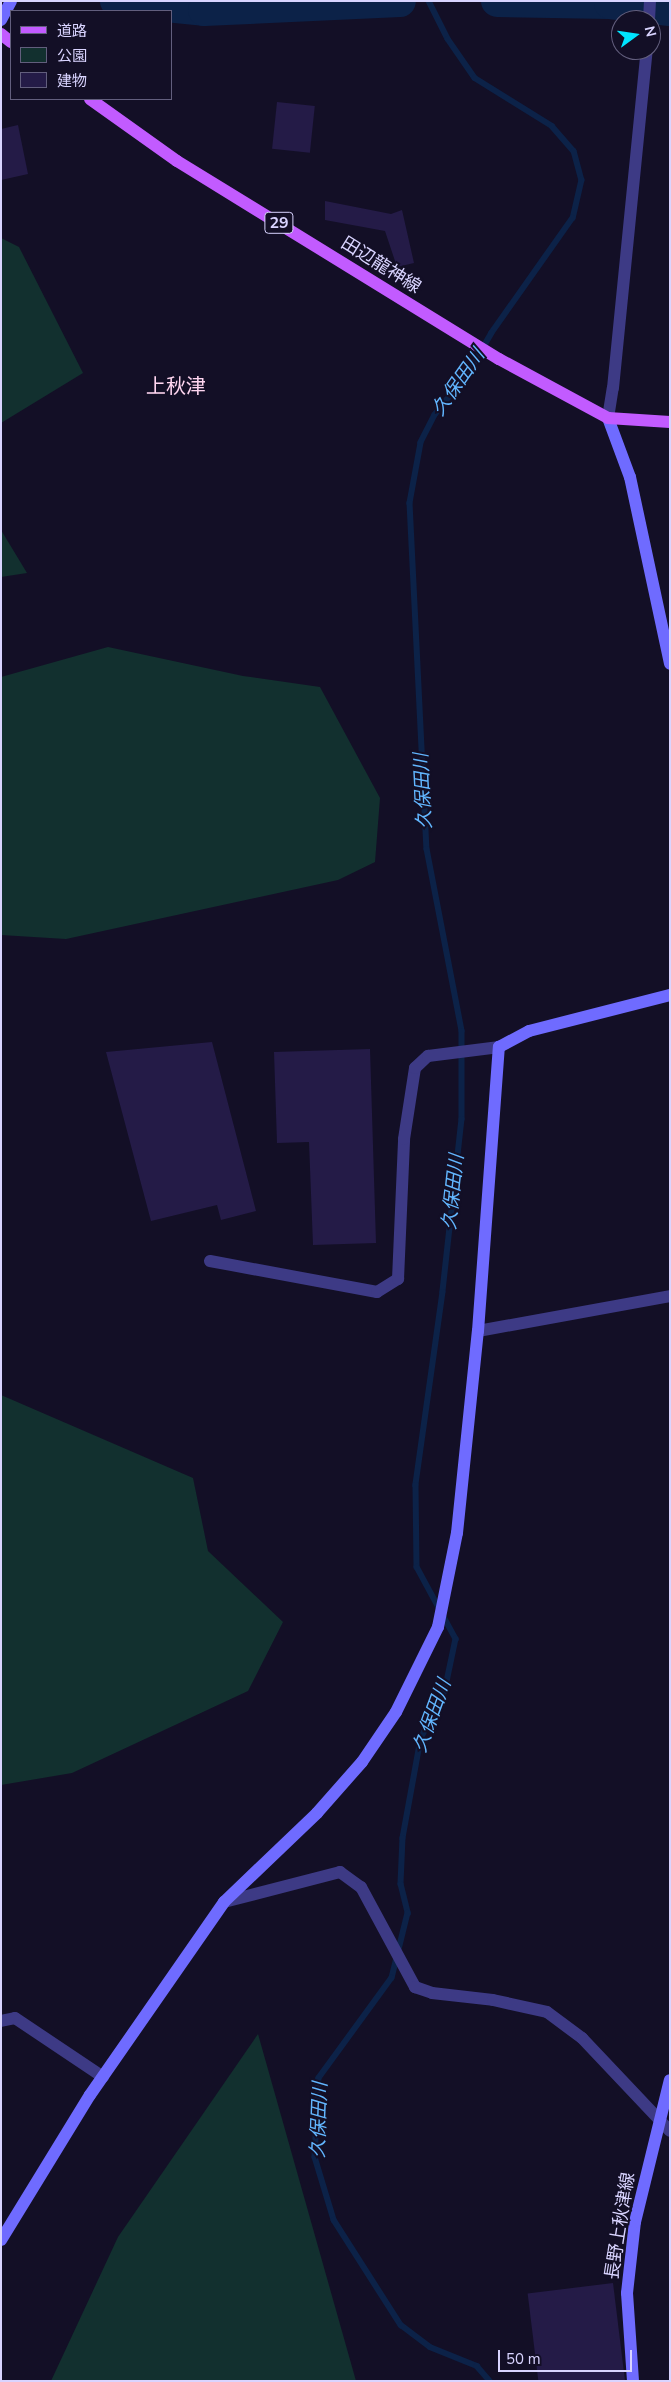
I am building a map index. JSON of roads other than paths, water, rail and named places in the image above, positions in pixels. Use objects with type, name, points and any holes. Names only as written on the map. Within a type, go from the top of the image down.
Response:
[{"type":"main road","name":"田辺龍神線","points":[[91,100],[177,161],[499,359],[608,418],[670,422]]},
{"type":"street","points":[[1,20],[11,1]]},
{"type":"street","points":[[646,60],[608,418],[630,477],[670,664]]},
{"type":"street","points":[[210,1261],[377,1292],[398,1279],[404,1139],[415,1068],[428,1056],[499,1047],[530,1031],[670,994]]},
{"type":"street","points":[[1,2240],[103,2077],[224,1902],[317,1813],[362,1762],[396,1712],[438,1627],[457,1533],[478,1331],[499,1047]]},
{"type":"street","points":[[478,1331],[670,1296]]},
{"type":"street","points":[[224,1902],[340,1872],[361,1888],[415,1986],[432,1993],[493,2000],[547,2012],[582,2038],[670,2131]]},
{"type":"street","points":[[1,2021],[15,2018],[103,2077]]},
{"type":"street","name":"長野上秋津線","points":[[633,2381],[628,2292],[635,2222],[658,2119],[670,2080]]},
{"type":"waterway","points":[[116,1],[204,10],[400,1]]},
{"type":"waterway","name":"久保田川","points":[[429,1],[448,39],[475,78],[552,126],[574,151],[582,180],[573,218],[492,333],[470,371],[435,415],[421,443],[410,503],[427,849],[462,1031],[462,1119],[443,1292],[416,1485],[417,1567],[456,1639],[445,1691],[421,1739],[403,1838],[401,1884],[408,1913],[392,1978],[319,2078],[315,2157],[334,2220],[401,2325],[430,2347],[477,2366],[490,2381]]},
{"type":"waterway","points":[[497,1],[610,3],[670,10]]},
{"type":"district","name":"上秋津","points":[[176,386]]}]
